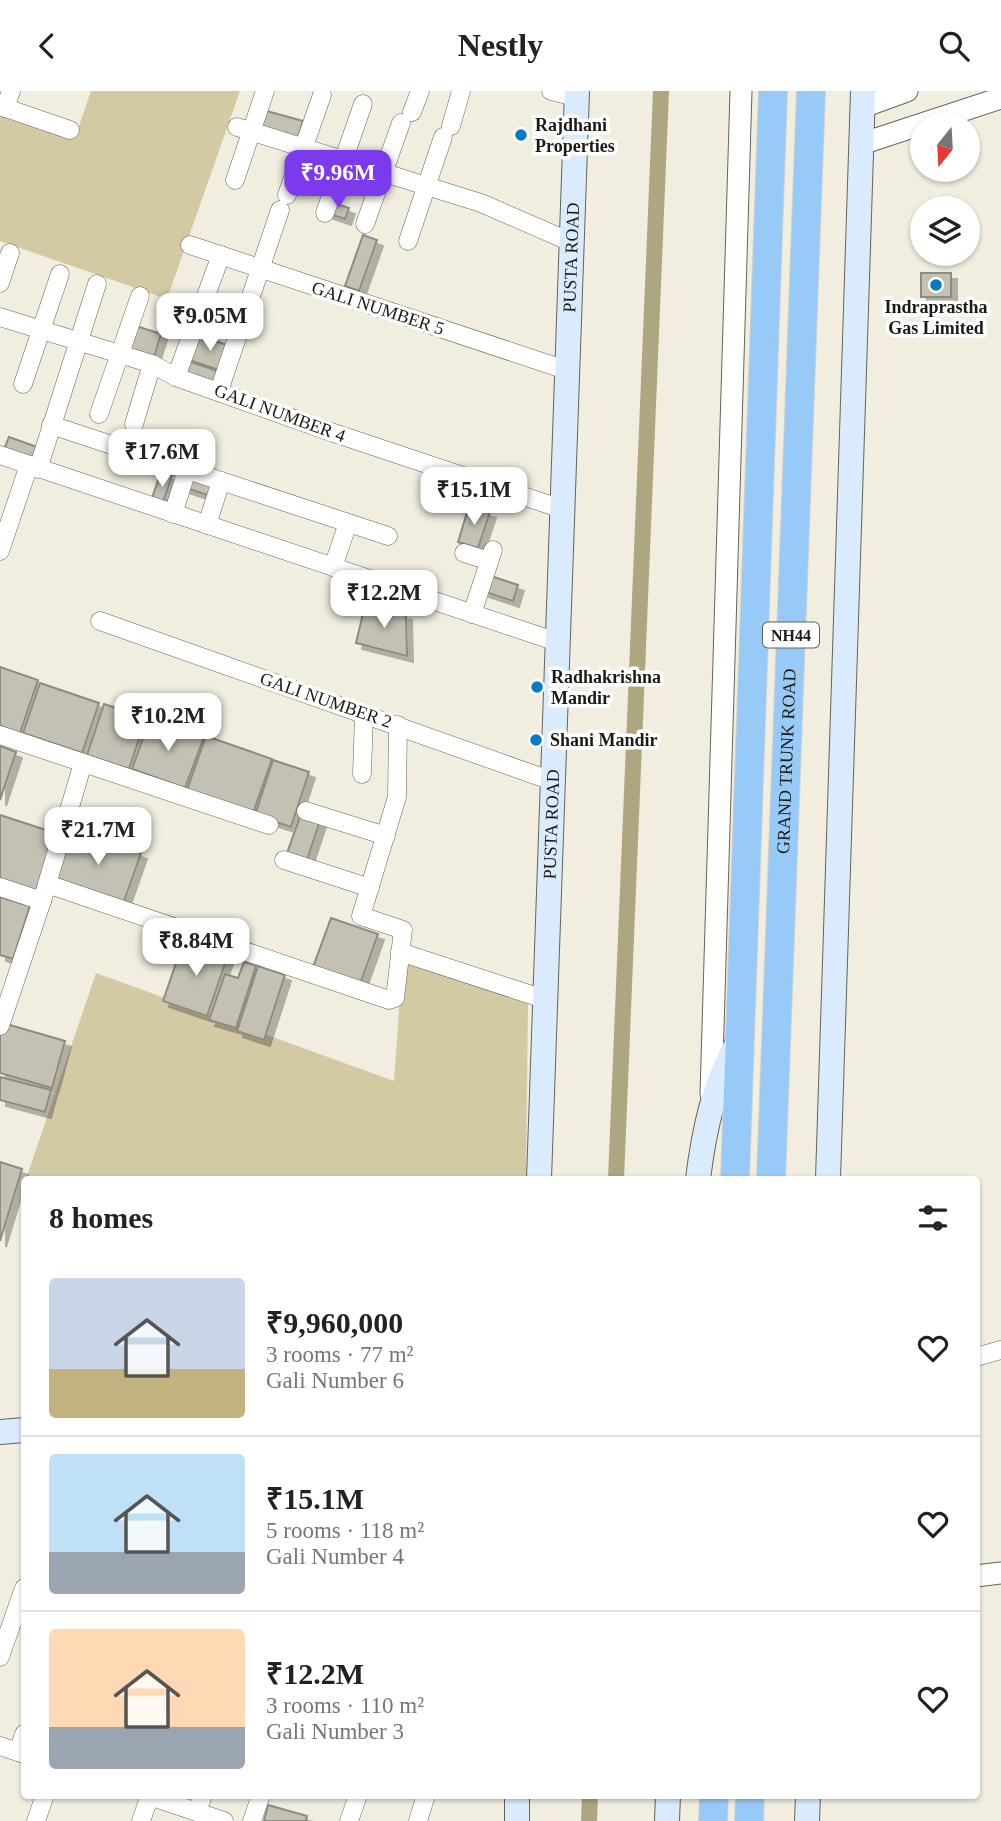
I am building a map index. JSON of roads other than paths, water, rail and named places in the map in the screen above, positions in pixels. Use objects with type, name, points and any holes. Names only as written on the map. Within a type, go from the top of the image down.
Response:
[{"type":"highway","name":"GRAND TRUNK ROAD","points":[[734,1176],[773,91]]},
{"type":"highway","name":"GRAND TRUNK ROAD","points":[[771,1176],[811,91]]},
{"type":"highway","points":[[713,1821],[714,1799]]},
{"type":"highway","points":[[749,1821],[750,1799]]},
{"type":"main road","name":"PUSTA ROAD","points":[[539,1176],[576,94]]},
{"type":"main road","points":[[828,1176],[863,99]]},
{"type":"main road","points":[[699,1176],[711,1103],[727,1060],[739,1040]]},
{"type":"main road","points":[[0,1432],[21,1430]]},
{"type":"main road","points":[[517,1799],[517,1821]]},
{"type":"main road","points":[[667,1821],[668,1799]]},
{"type":"main road","points":[[807,1821],[808,1799]]},
{"type":"street","points":[[235,180],[244,129],[265,91]]},
{"type":"street","points":[[365,224],[383,172],[420,91]]},
{"type":"street","points":[[408,241],[461,91]]},
{"type":"street","points":[[551,91],[576,94]]},
{"type":"street","points":[[711,1103],[741,91]]},
{"type":"street","points":[[863,99],[907,91]]},
{"type":"street","points":[[219,391],[322,95]]},
{"type":"street","points":[[325,213],[366,98]]},
{"type":"street","points":[[861,144],[1001,98]]},
{"type":"street","points":[[5,102],[70,130]]},
{"type":"street","points":[[244,129],[426,185],[510,215],[573,243]]},
{"type":"street","name":"GALI NUMBER 5","points":[[190,245],[566,370]]},
{"type":"street","points":[[0,283],[10,253]]},
{"type":"street","points":[[176,377],[221,255]]},
{"type":"street","points":[[23,384],[60,274]]},
{"type":"street","points":[[0,551],[51,425],[97,284]]},
{"type":"street","points":[[99,414],[140,296]]},
{"type":"street","name":"GALI NUMBER 4","points":[[0,317],[152,364],[176,377],[562,509]]},
{"type":"street","points":[[134,424],[152,364]]},
{"type":"street","points":[[51,425],[388,536]]},
{"type":"street","points":[[0,455],[556,642]]},
{"type":"street","points":[[173,514],[187,470]]},
{"type":"street","points":[[207,525],[221,481]]},
{"type":"street","points":[[333,567],[348,523]]},
{"type":"street","points":[[464,553],[491,556],[472,614]]},
{"type":"street","name":"GALI NUMBER 2","points":[[100,621],[552,781]]},
{"type":"street","points":[[362,774],[364,715]]},
{"type":"street","points":[[0,887],[45,893],[389,1000],[394,998],[397,993],[403,930],[361,916],[397,797],[398,725]]},
{"type":"street","points":[[0,735],[269,825]]},
{"type":"street","points":[[0,1026],[6,989],[45,893],[83,763]]},
{"type":"street","points":[[306,811],[386,836]]},
{"type":"street","points":[[284,860],[370,888]]},
{"type":"street","points":[[400,951],[544,999]]},
{"type":"street","points":[[980,1356],[1001,1350]]},
{"type":"street","points":[[980,1576],[1001,1573]]},
{"type":"street","points":[[0,1657],[21,1597]]},
{"type":"street","points":[[0,1746],[21,1753]]},
{"type":"street","points":[[37,1821],[44,1799]]},
{"type":"street","points":[[141,1821],[147,1799]]},
{"type":"street","points":[[168,1799],[200,1804],[224,1821]]},
{"type":"street","points":[[252,1821],[260,1799]]},
{"type":"street","points":[[349,1821],[357,1799]]},
{"type":"street","points":[[418,1821],[425,1799]]},
{"type":"waterway","points":[[616,1176],[661,91]]},
{"type":"waterway","points":[[589,1821],[590,1799]]},
{"type":"place","name":"Rajdhani Properties","points":[[521,135]]},
{"type":"place","name":"Indraprastha Gas Limited","points":[[936,285]]},
{"type":"place","name":"Radhakrishna Mandir","points":[[537,687]]},
{"type":"place","name":"Shani Mandir","points":[[536,740]]}]
